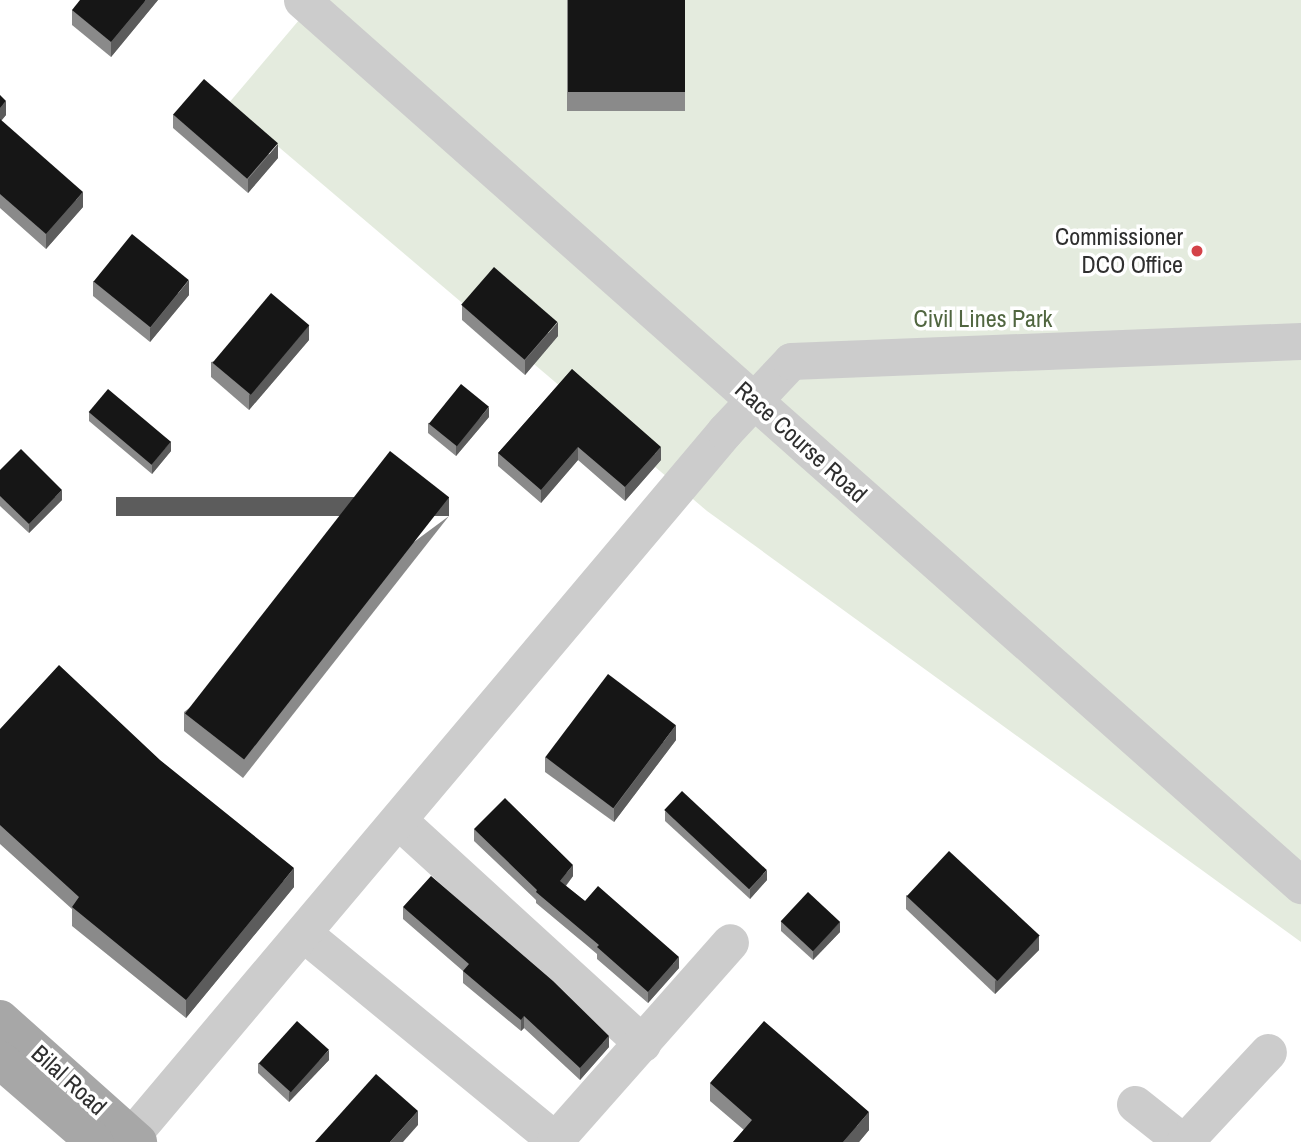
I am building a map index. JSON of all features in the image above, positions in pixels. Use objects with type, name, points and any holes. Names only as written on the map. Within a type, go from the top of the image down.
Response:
[{"type":"main road","name":"Bilal Road","points":[[0,1018],[135,1139]]},
{"type":"main road","name":"Bilal Road","points":[[0,1059],[94,1142]]},
{"type":"street","name":"Race Course Road","points":[[302,0],[1301,885]]},
{"type":"street","points":[[135,1139],[303,933],[724,430],[791,361],[1301,341]]},
{"type":"street","points":[[398,820],[642,1043]]},
{"type":"street","points":[[303,933],[555,1140],[730,942]]},
{"type":"street","points":[[1135,1104],[1184,1142],[1268,1052]]},
{"type":"green space","name":"Civil Lines Park","points":[[316,0],[1301,0],[1301,942],[707,511],[228,104]]},
{"type":"building","points":[[80,0],[146,0],[111,42],[72,10]]},
{"type":"building","points":[[568,0],[685,0],[685,92],[568,92]]},
{"type":"building","points":[[204,79],[278,143],[247,179],[173,114]]},
{"type":"building","points":[[0,95],[6,101],[0,108]]},
{"type":"building","points":[[0,119],[83,192],[46,234],[0,194]]},
{"type":"building","points":[[132,234],[189,280],[150,327],[94,281]]},
{"type":"building","points":[[494,267],[557,322],[525,360],[461,305]]},
{"type":"building","points":[[271,293],[309,325],[251,395],[213,363]]},
{"type":"building","points":[[572,369],[661,447],[625,487],[578,447],[541,490],[498,453]]},
{"type":"building","points":[[461,384],[489,407],[457,446],[429,424]]},
{"type":"building","points":[[108,389],[171,442],[152,465],[89,412]]},
{"type":"building","points":[[21,449],[62,490],[29,524],[0,496],[0,470]]},
{"type":"building","points":[[390,451],[449,497],[244,760],[185,713]]},
{"type":"building","points":[[59,665],[160,760],[294,868],[186,1000],[72,907],[79,897],[0,825],[0,729]]},
{"type":"building","points":[[608,674],[676,725],[613,808],[545,757]]},
{"type":"building","points":[[682,791],[767,870],[749,889],[664,810]]},
{"type":"building","points":[[505,798],[573,865],[560,881],[585,901],[598,886],[679,957],[648,992],[597,947],[599,945],[536,892],[537,890],[474,829]]},
{"type":"building","points":[[949,851],[1040,936],[997,981],[907,896]]},
{"type":"building","points":[[431,876],[553,981],[609,1036],[580,1068],[524,1016],[521,1020],[463,971],[469,964],[403,907]]},
{"type":"building","points":[[808,892],[840,922],[813,951],[781,921]]},
{"type":"building","points":[[297,1021],[329,1050],[291,1092],[259,1063]]},
{"type":"building","points":[[764,1021],[869,1112],[843,1142],[733,1142],[752,1120],[710,1083]]},
{"type":"building","points":[[376,1074],[418,1111],[390,1142],[315,1142]]},
{"type":"place","name":"Commissioner DCO Office","points":[[1197,251]]}]
